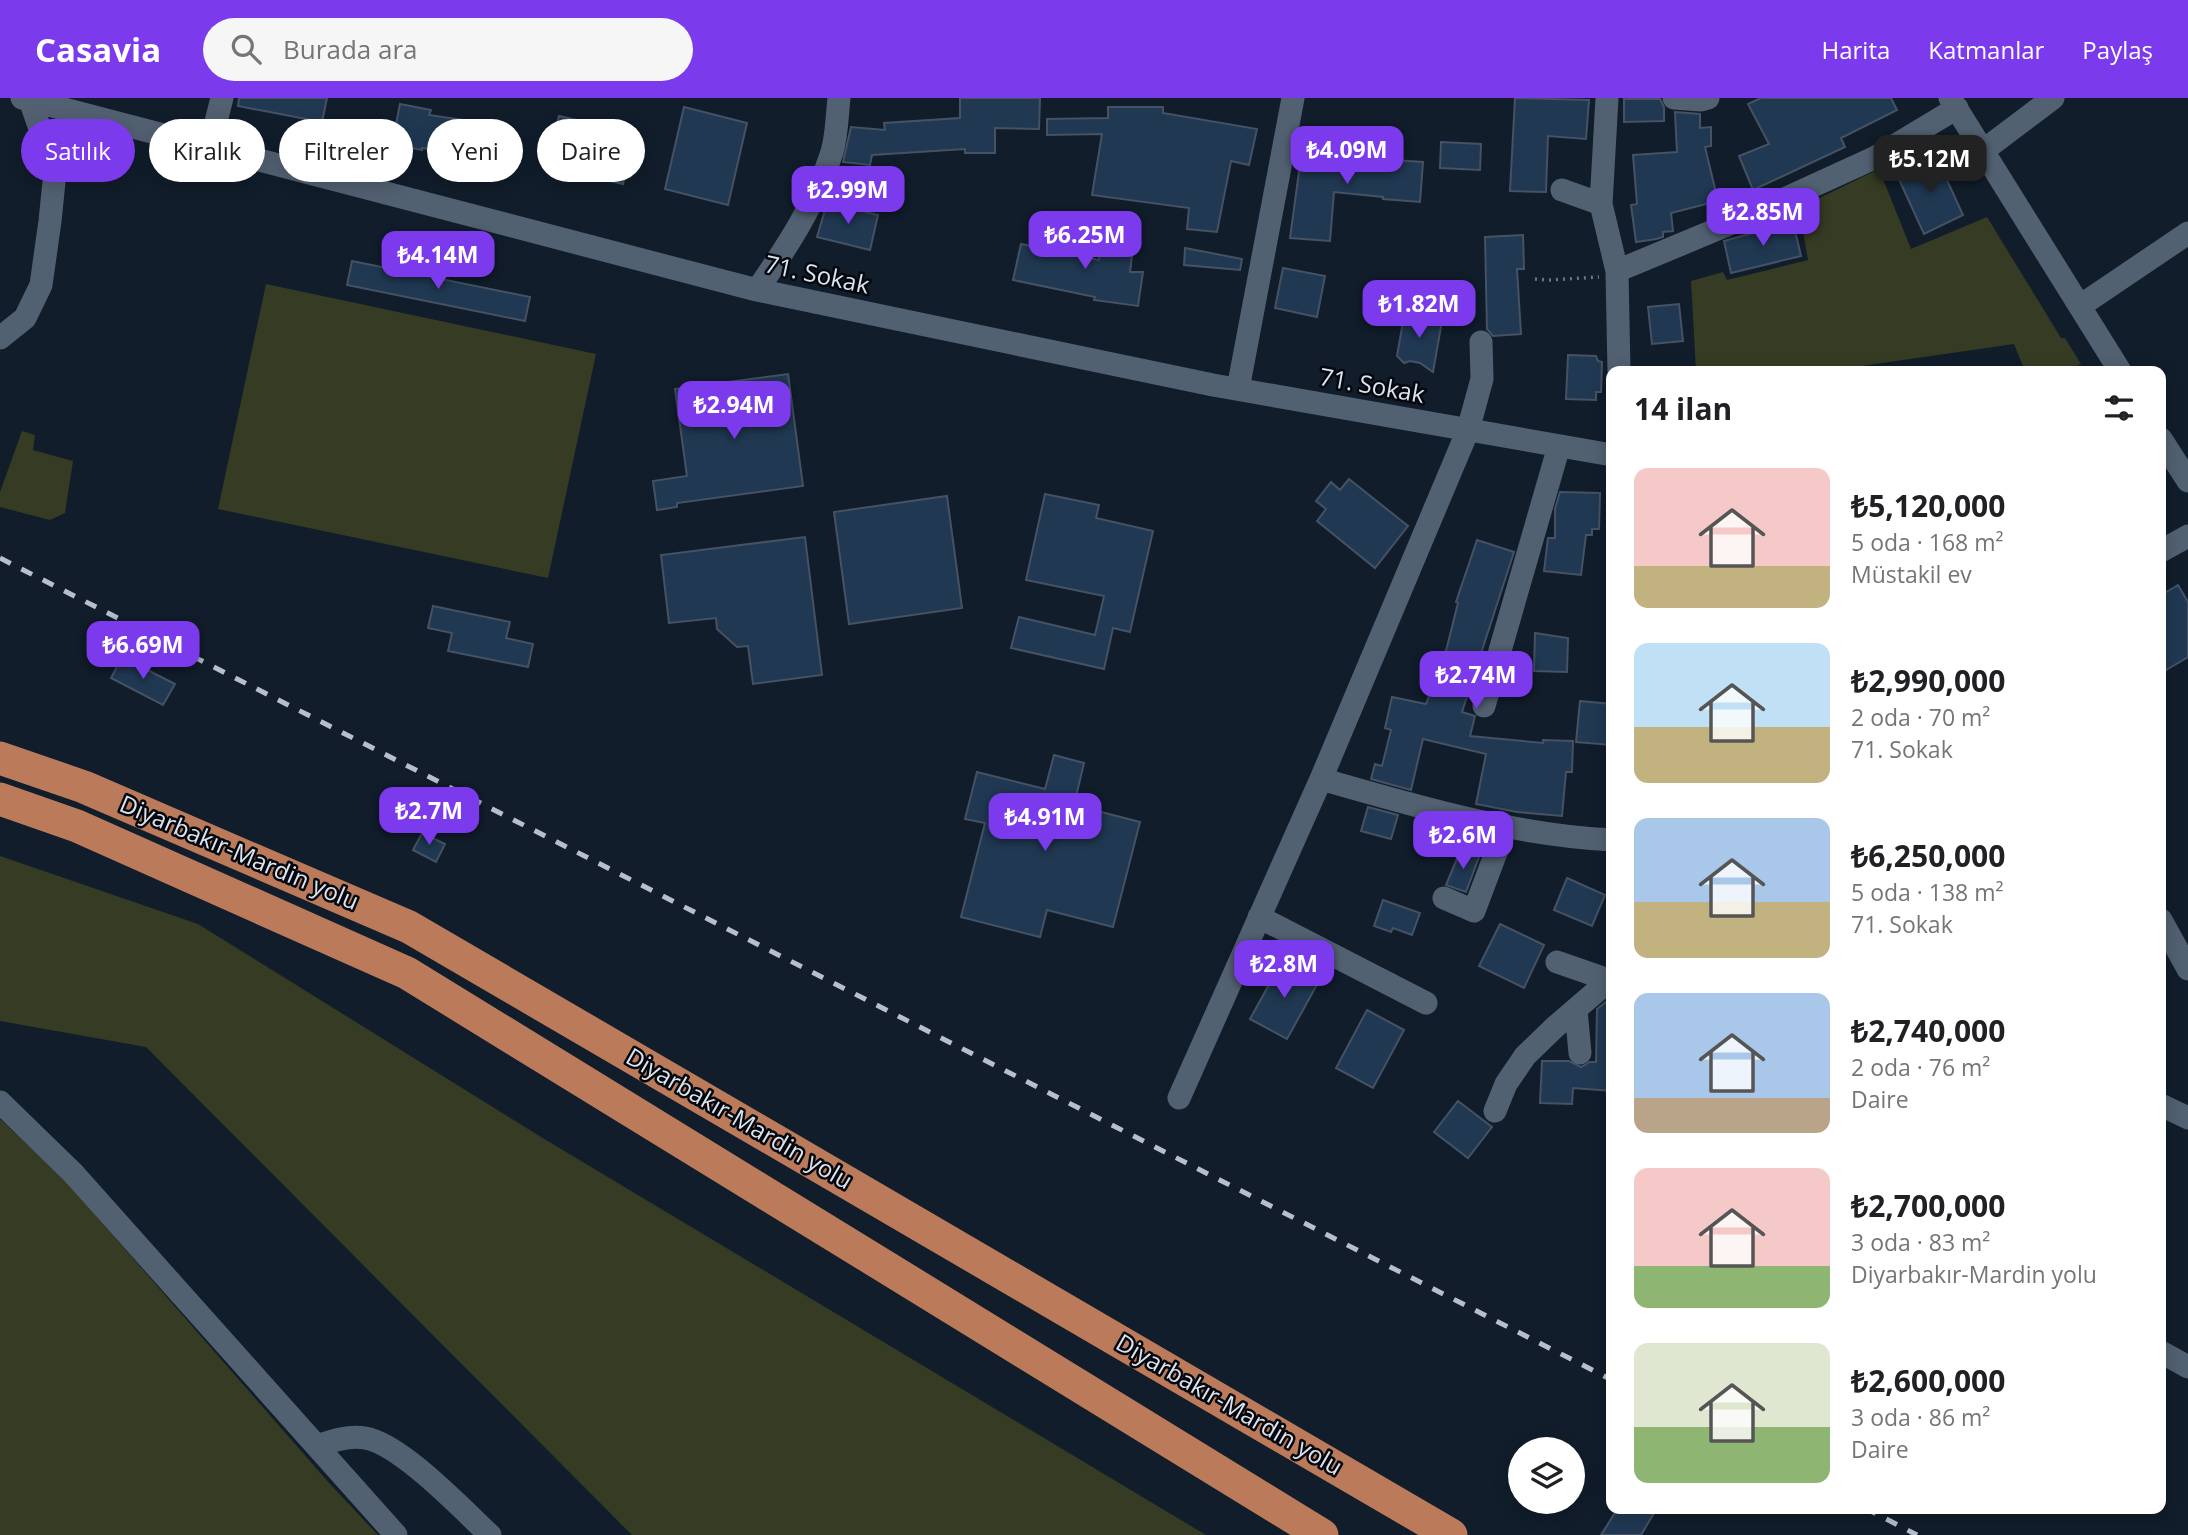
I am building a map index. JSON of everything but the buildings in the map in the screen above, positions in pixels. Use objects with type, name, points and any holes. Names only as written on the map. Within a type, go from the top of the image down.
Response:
[{"type":"highway","name":"Diyarbakır-Mardin yolu","points":[[0,758],[84,787],[409,927],[1451,1535]]},
{"type":"highway","name":"Diyarbakır-Mardin yolu","points":[[0,799],[77,826],[407,973],[1322,1535]]},
{"type":"street","points":[[217,119],[222,98]]},
{"type":"street","points":[[757,290],[787,247],[813,201],[833,150],[839,98]]},
{"type":"street","points":[[1238,389],[1293,98]]},
{"type":"street","points":[[1607,98],[1601,204],[1617,271],[1619,366]]},
{"type":"street","points":[[1674,98],[1708,98]]},
{"type":"street","points":[[1983,150],[2053,98]]},
{"type":"street","points":[[0,338],[24,318],[41,285],[55,172],[26,99]]},
{"type":"street","name":"71. Sokak","points":[[26,99],[149,133]]},
{"type":"street","points":[[1617,271],[1732,223],[1874,158],[1953,103],[2117,366]]},
{"type":"street","name":"71. Sokak","points":[[265,163],[757,290],[1238,389],[1606,454]]},
{"type":"street","points":[[1562,190],[1601,204]]},
{"type":"street","points":[[2080,306],[2188,233]]},
{"type":"street","points":[[1179,1098],[1321,779],[1468,430],[1482,379],[1481,342]]},
{"type":"street","points":[[1484,706],[1559,446]]},
{"type":"street","points":[[2166,447],[2188,481]]},
{"type":"street","points":[[2166,548],[2188,536]]},
{"type":"street","points":[[1321,779],[1469,820],[1606,840]]},
{"type":"street","points":[[1444,898],[1474,911],[1506,826]]},
{"type":"street","points":[[1259,917],[1426,1003]]},
{"type":"street","points":[[2166,929],[2188,970]]},
{"type":"street","points":[[1557,962],[1606,978]]},
{"type":"street","points":[[1496,1111],[1506,1084],[1525,1056],[1606,983]]},
{"type":"street","points":[[1576,1010],[1580,1053]]},
{"type":"street","points":[[0,1102],[73,1173],[396,1535]]},
{"type":"street","points":[[2166,1107],[2188,1118]]},
{"type":"street","points":[[2166,1355],[2188,1367]]},
{"type":"street","points":[[317,1446],[335,1439],[365,1438],[391,1448],[490,1535]]},
{"type":"path","points":[[1535,279],[1599,276],[1617,271]]},
{"type":"green space","points":[[1879,169],[1911,249],[1987,217],[2061,338],[2065,338],[2081,364],[2023,366],[2014,344],[1862,366],[1696,366],[1691,281],[1723,272],[1727,280],[1808,260],[1799,208]]},
{"type":"green space","points":[[266,284],[596,354],[548,578],[218,509]]},
{"type":"green space","points":[[22,431],[35,435],[33,450],[73,461],[65,513],[50,520],[0,507],[0,492]]},
{"type":"green space","points":[[0,856],[198,924],[541,1137],[1206,1535],[632,1535],[146,1047],[0,1021]]},
{"type":"green space","points":[[0,1119],[62,1177],[330,1484],[378,1535],[0,1535]]},
{"type":"railway","points":[[0,558],[1606,1377]]},
{"type":"railway","points":[[1877,1514],[1917,1535]]}]
